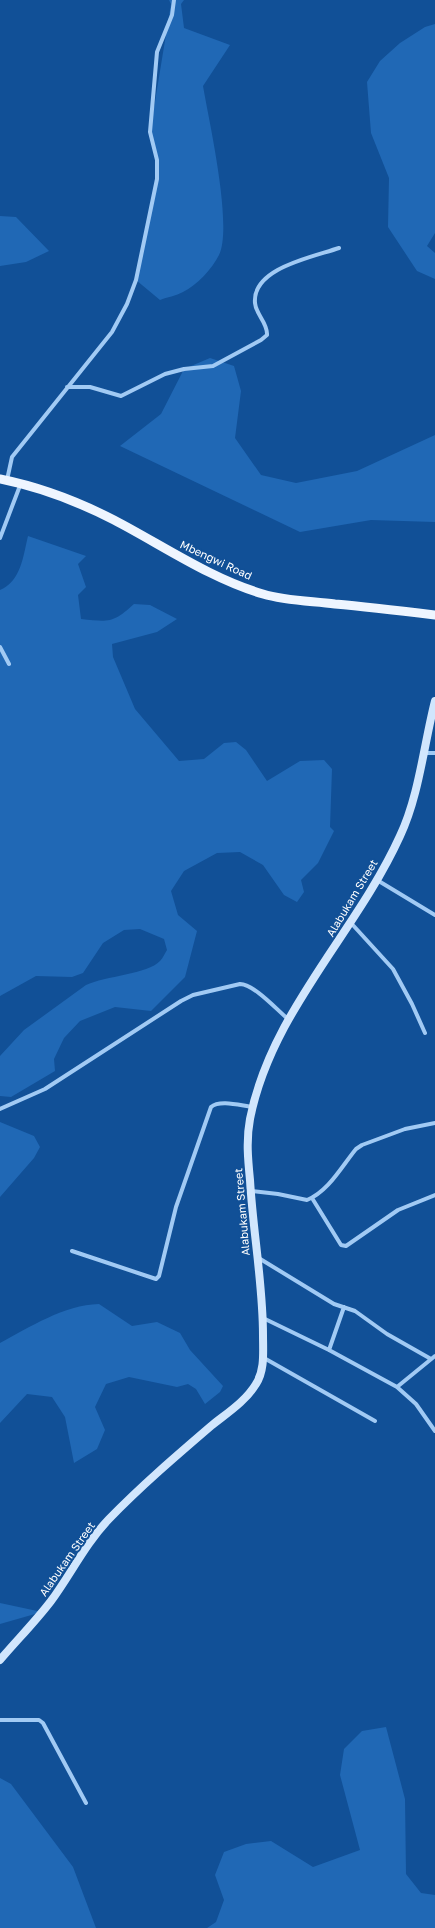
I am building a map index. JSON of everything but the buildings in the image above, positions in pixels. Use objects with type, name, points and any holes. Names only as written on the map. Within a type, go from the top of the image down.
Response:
[{"type":"main road","name":"Mbengwi Road","points":[[4,479],[21,482],[66,497],[114,520],[178,556],[263,594],[290,599],[435,615]]},
{"type":"street","points":[[4,479],[12,457],[112,332],[127,304],[136,280],[156,178],[157,160],[150,132],[157,52],[172,15],[174,0]]},
{"type":"street","points":[[67,387],[90,387],[121,396],[165,374],[184,369],[213,366],[261,340],[267,335],[268,330],[255,305],[255,292],[265,277],[280,268],[340,248]]},
{"type":"street","points":[[0,538],[21,482]]},
{"type":"street","points":[[0,647],[10,664]]},
{"type":"street","name":"Alabukam Street","points":[[0,1660],[52,1600],[92,1538],[107,1521],[152,1478],[242,1401],[256,1384],[262,1371],[263,1318],[250,1191],[248,1140],[253,1107],[271,1054],[288,1019],[351,923],[377,880],[400,836],[407,819],[418,780],[422,753],[435,701]]},
{"type":"street","points":[[422,753],[435,753]]},
{"type":"street","points":[[377,880],[435,915]]},
{"type":"street","points":[[351,923],[392,969],[412,1004],[425,1033]]},
{"type":"street","points":[[0,1109],[45,1089],[147,1022],[193,995],[244,984],[252,988],[288,1019]]},
{"type":"street","points":[[72,1251],[156,1279],[159,1276],[176,1207],[211,1107],[214,1104],[222,1104],[253,1107]]},
{"type":"street","points":[[250,1191],[278,1194],[307,1200],[312,1198],[329,1183],[362,1145],[405,1129],[435,1123]]},
{"type":"street","points":[[312,1198],[341,1245],[346,1246],[398,1210],[435,1195]]},
{"type":"street","points":[[257,1256],[334,1304],[355,1311],[387,1334],[433,1358],[397,1387]]},
{"type":"street","points":[[329,1350],[344,1307]]},
{"type":"street","points":[[263,1318],[329,1350],[397,1387],[416,1404],[435,1431]]},
{"type":"street","points":[[263,1358],[374,1421]]},
{"type":"street","points":[[0,1720],[39,1720],[43,1723],[86,1804]]},
{"type":"shaded area","points":[[169,0],[184,0],[181,4],[184,28],[230,45],[203,86],[222,198],[223,241],[216,260],[199,281],[180,293],[160,300],[136,280],[157,178],[157,160],[150,132],[171,4]]},
{"type":"shaded area","points":[[435,24],[435,233],[427,246],[435,253],[435,279],[417,271],[388,227],[389,178],[371,133],[367,82],[380,61],[400,43],[425,27]]},
{"type":"shaded area","points":[[0,216],[16,217],[49,251],[26,262],[0,266]]},
{"type":"shaded area","points":[[210,358],[234,366],[241,391],[235,438],[261,475],[296,483],[357,471],[435,435],[435,522],[371,520],[300,532],[120,446],[161,414],[184,369]]},
{"type":"shaded area","points":[[28,536],[86,556],[78,564],[86,587],[78,595],[81,619],[99,621],[110,620],[121,615],[134,604],[150,605],[177,619],[157,632],[112,644],[113,657],[135,709],[179,761],[204,759],[224,743],[236,742],[246,750],[267,781],[300,761],[324,760],[332,769],[330,827],[334,831],[318,863],[301,880],[304,892],[297,902],[284,895],[263,865],[240,852],[217,853],[184,871],[171,891],[178,915],[197,931],[185,977],[151,1011],[115,1007],[80,1021],[64,1038],[54,1059],[55,1071],[11,1097],[0,1096],[0,1056],[24,1030],[86,985],[146,969],[160,961],[167,950],[164,939],[140,929],[124,930],[103,943],[83,973],[72,977],[36,976],[0,996],[0,590],[13,581],[17,574],[20,568]]},
{"type":"shaded area","points":[[0,1122],[34,1136],[40,1147],[34,1158],[0,1197]]},
{"type":"shaded area","points":[[99,1304],[132,1326],[157,1322],[180,1333],[190,1350],[223,1386],[220,1392],[205,1404],[196,1389],[188,1384],[177,1387],[129,1377],[106,1384],[95,1407],[105,1430],[97,1449],[74,1463],[65,1417],[52,1397],[27,1394],[0,1423],[0,1343],[35,1324],[60,1313],[86,1305]]},
{"type":"shaded area","points":[[0,1603],[42,1612],[0,1624]]},
{"type":"shaded area","points":[[386,1727],[405,1799],[406,1874],[421,1893],[435,1895],[435,1928],[207,1928],[216,1922],[224,1900],[215,1875],[224,1852],[246,1844],[271,1841],[313,1867],[360,1850],[340,1775],[344,1749],[362,1731]]},
{"type":"shaded area","points":[[0,1778],[11,1784],[73,1867],[96,1928],[0,1928]]}]
